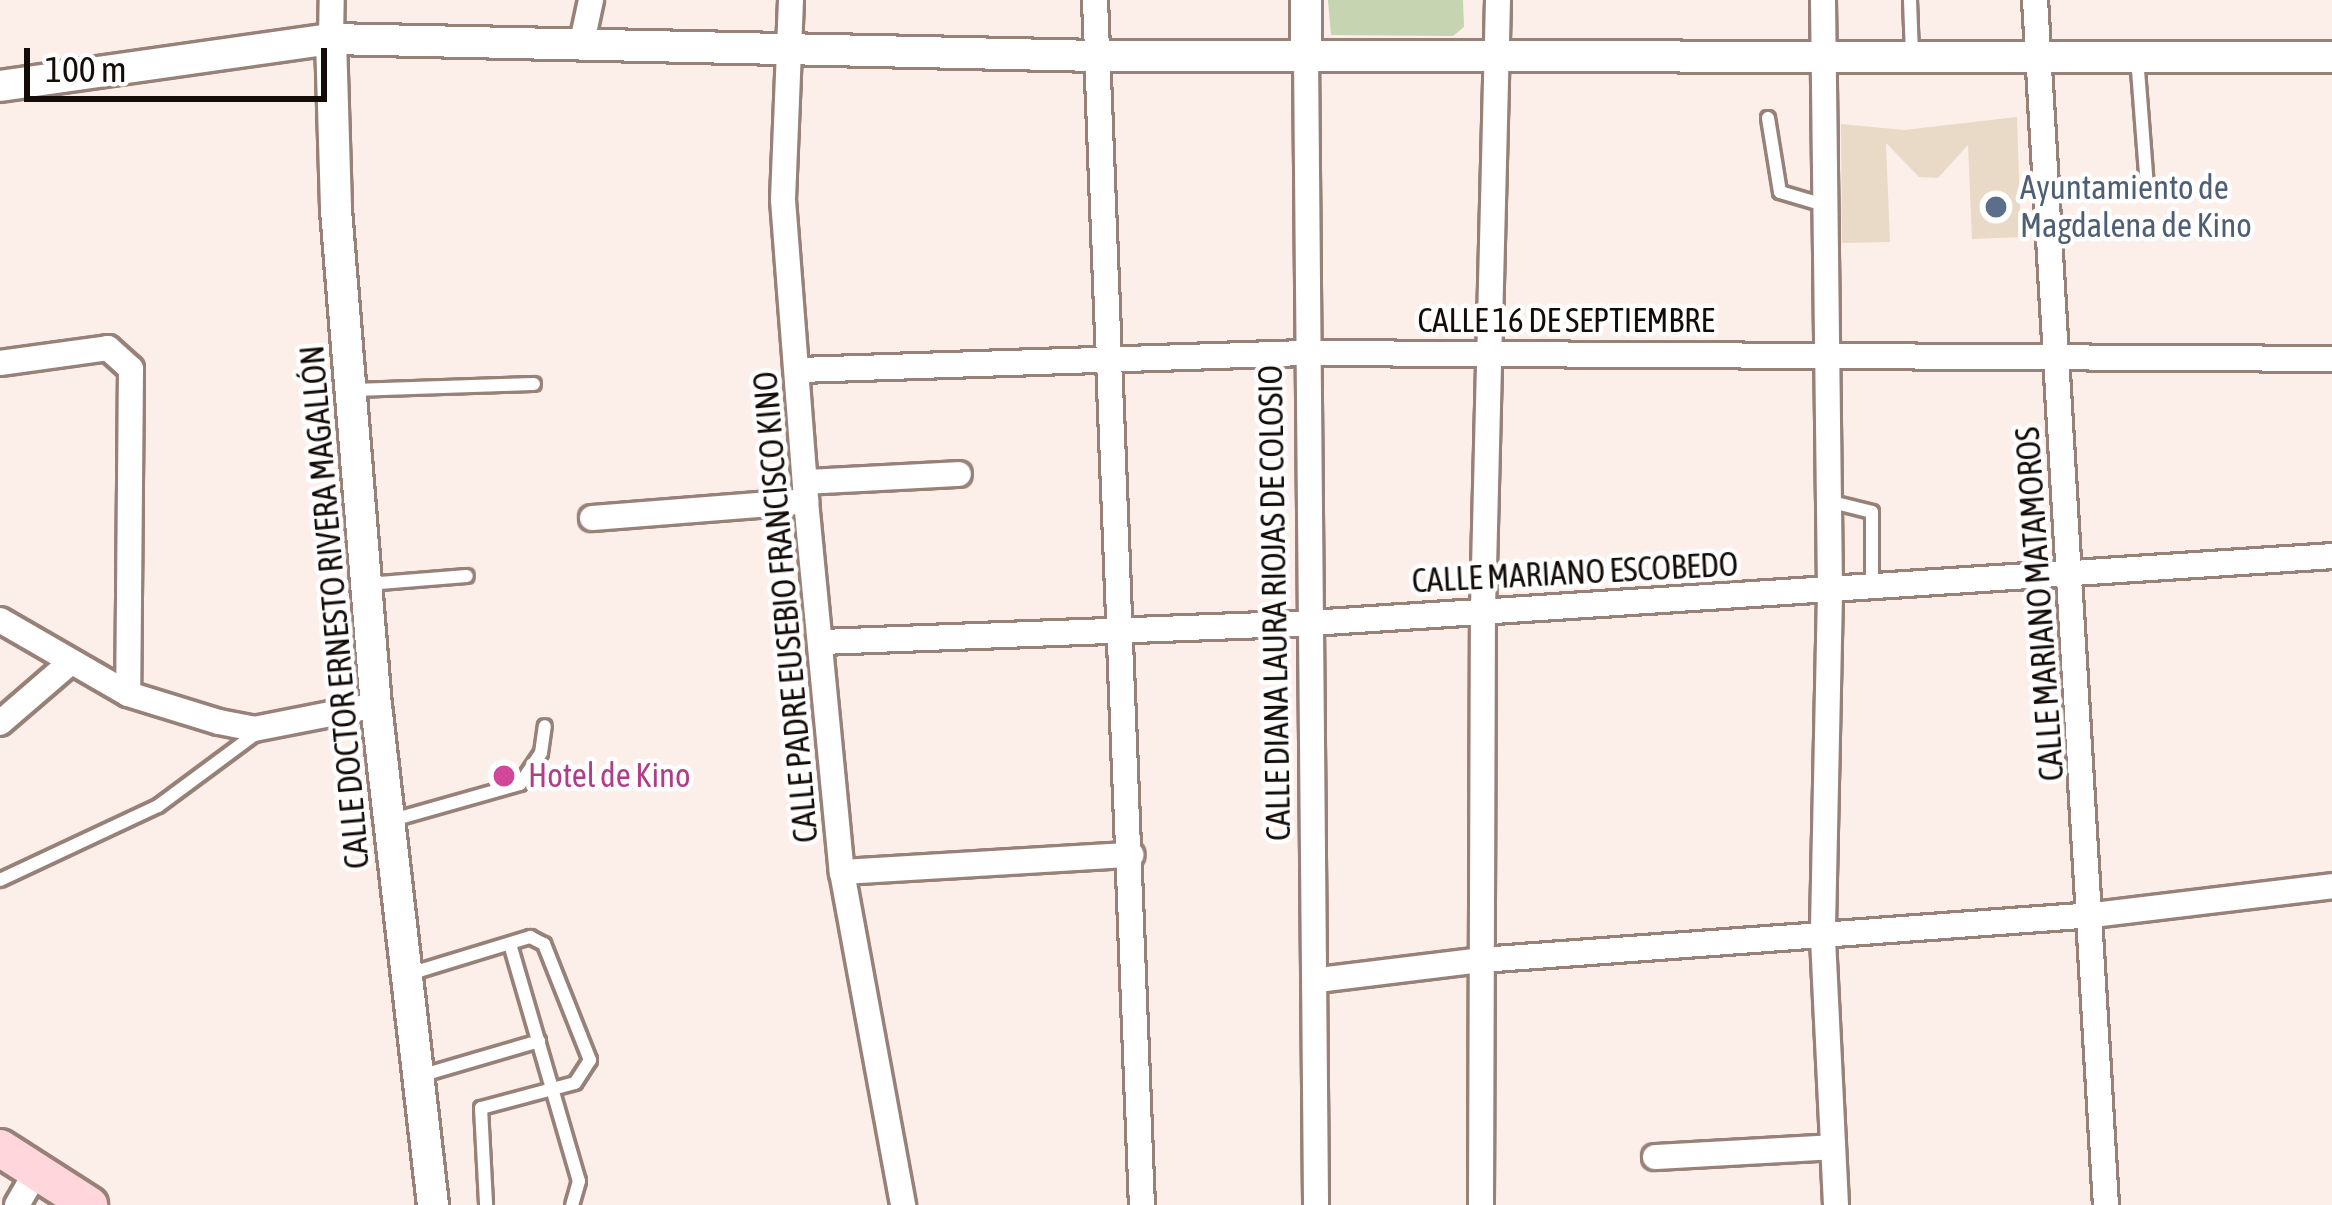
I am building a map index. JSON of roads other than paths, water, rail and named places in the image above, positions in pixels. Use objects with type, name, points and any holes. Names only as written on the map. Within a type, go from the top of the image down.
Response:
[{"type":"main road","points":[[0,1148],[89,1205]]},
{"type":"street","name":"CALLE DOCTOR ERNESTO RIVERA MAGALLÓN","points":[[332,0],[350,390],[376,705],[423,1075],[433,1205]]},
{"type":"street","points":[[582,42],[591,0]]},
{"type":"street","name":"CALLE PADRE EUSEBIO FRANCISCO KINO","points":[[791,0],[784,49],[783,200],[806,492],[842,872],[903,1205]]},
{"type":"street","points":[[1095,0],[1132,855],[1142,1205]]},
{"type":"street","name":"CALLE DIANA LAURA RIOJAS DE COLOSIO","points":[[1306,0],[1305,353],[1319,980],[1316,1205]]},
{"type":"street","points":[[1481,1205],[1483,609],[1498,0]]},
{"type":"street","points":[[1823,0],[1830,593],[1823,939],[1837,1205]]},
{"type":"street","name":"CALLE MARIANO MATAMOROS","points":[[2035,0],[2094,915],[2106,1205]]},
{"type":"street","points":[[0,86],[331,39],[1096,56],[2332,57]]},
{"type":"street","points":[[0,363],[108,347],[131,369],[128,694]]},
{"type":"street","name":"CALLE 16 DE SEPTIEMBRE","points":[[800,370],[1110,364],[1305,353],[1492,357],[1825,351],[2332,359]]},
{"type":"street","points":[[592,518],[959,473]]},
{"type":"street","name":"CALLE MARIANO ESCOBEDO","points":[[822,642],[1311,623],[1483,609],[1830,593],[2332,556]]},
{"type":"street","points":[[0,620],[128,694],[190,716],[265,727],[376,705]]},
{"type":"street","points":[[0,724],[71,662]]},
{"type":"street","points":[[842,872],[1132,855]]},
{"type":"street","points":[[1319,980],[1481,960],[1823,939],[2094,915],[2332,886]]},
{"type":"street","points":[[1655,1157],[1833,1147]]},
{"type":"street","points":[[17,1205],[37,1172]]},
{"type":"lane","points":[[1910,0],[1912,56]]},
{"type":"lane","points":[[2137,56],[2147,186]]},
{"type":"lane","points":[[1768,118],[1780,192],[1824,205]]},
{"type":"lane","points":[[350,390],[534,384]]},
{"type":"lane","points":[[1828,501],[1871,512],[1872,590]]},
{"type":"lane","points":[[366,584],[467,576]]},
{"type":"lane","points":[[388,822],[520,784],[541,753],[545,726]]},
{"type":"lane","points":[[0,880],[158,806],[265,727]]},
{"type":"lane","points":[[409,974],[530,937],[544,944],[590,1060],[589,1073],[481,1108],[485,1205]]},
{"type":"lane","points":[[510,944],[556,1086],[579,1181],[572,1205]]},
{"type":"lane","points":[[423,1075],[539,1041]]},
{"type":"place","name":"Ayuntamiento de Magdalena de Kino","points":[[1996,207]]},
{"type":"place","name":"Hotel de Kino","points":[[504,776]]}]
